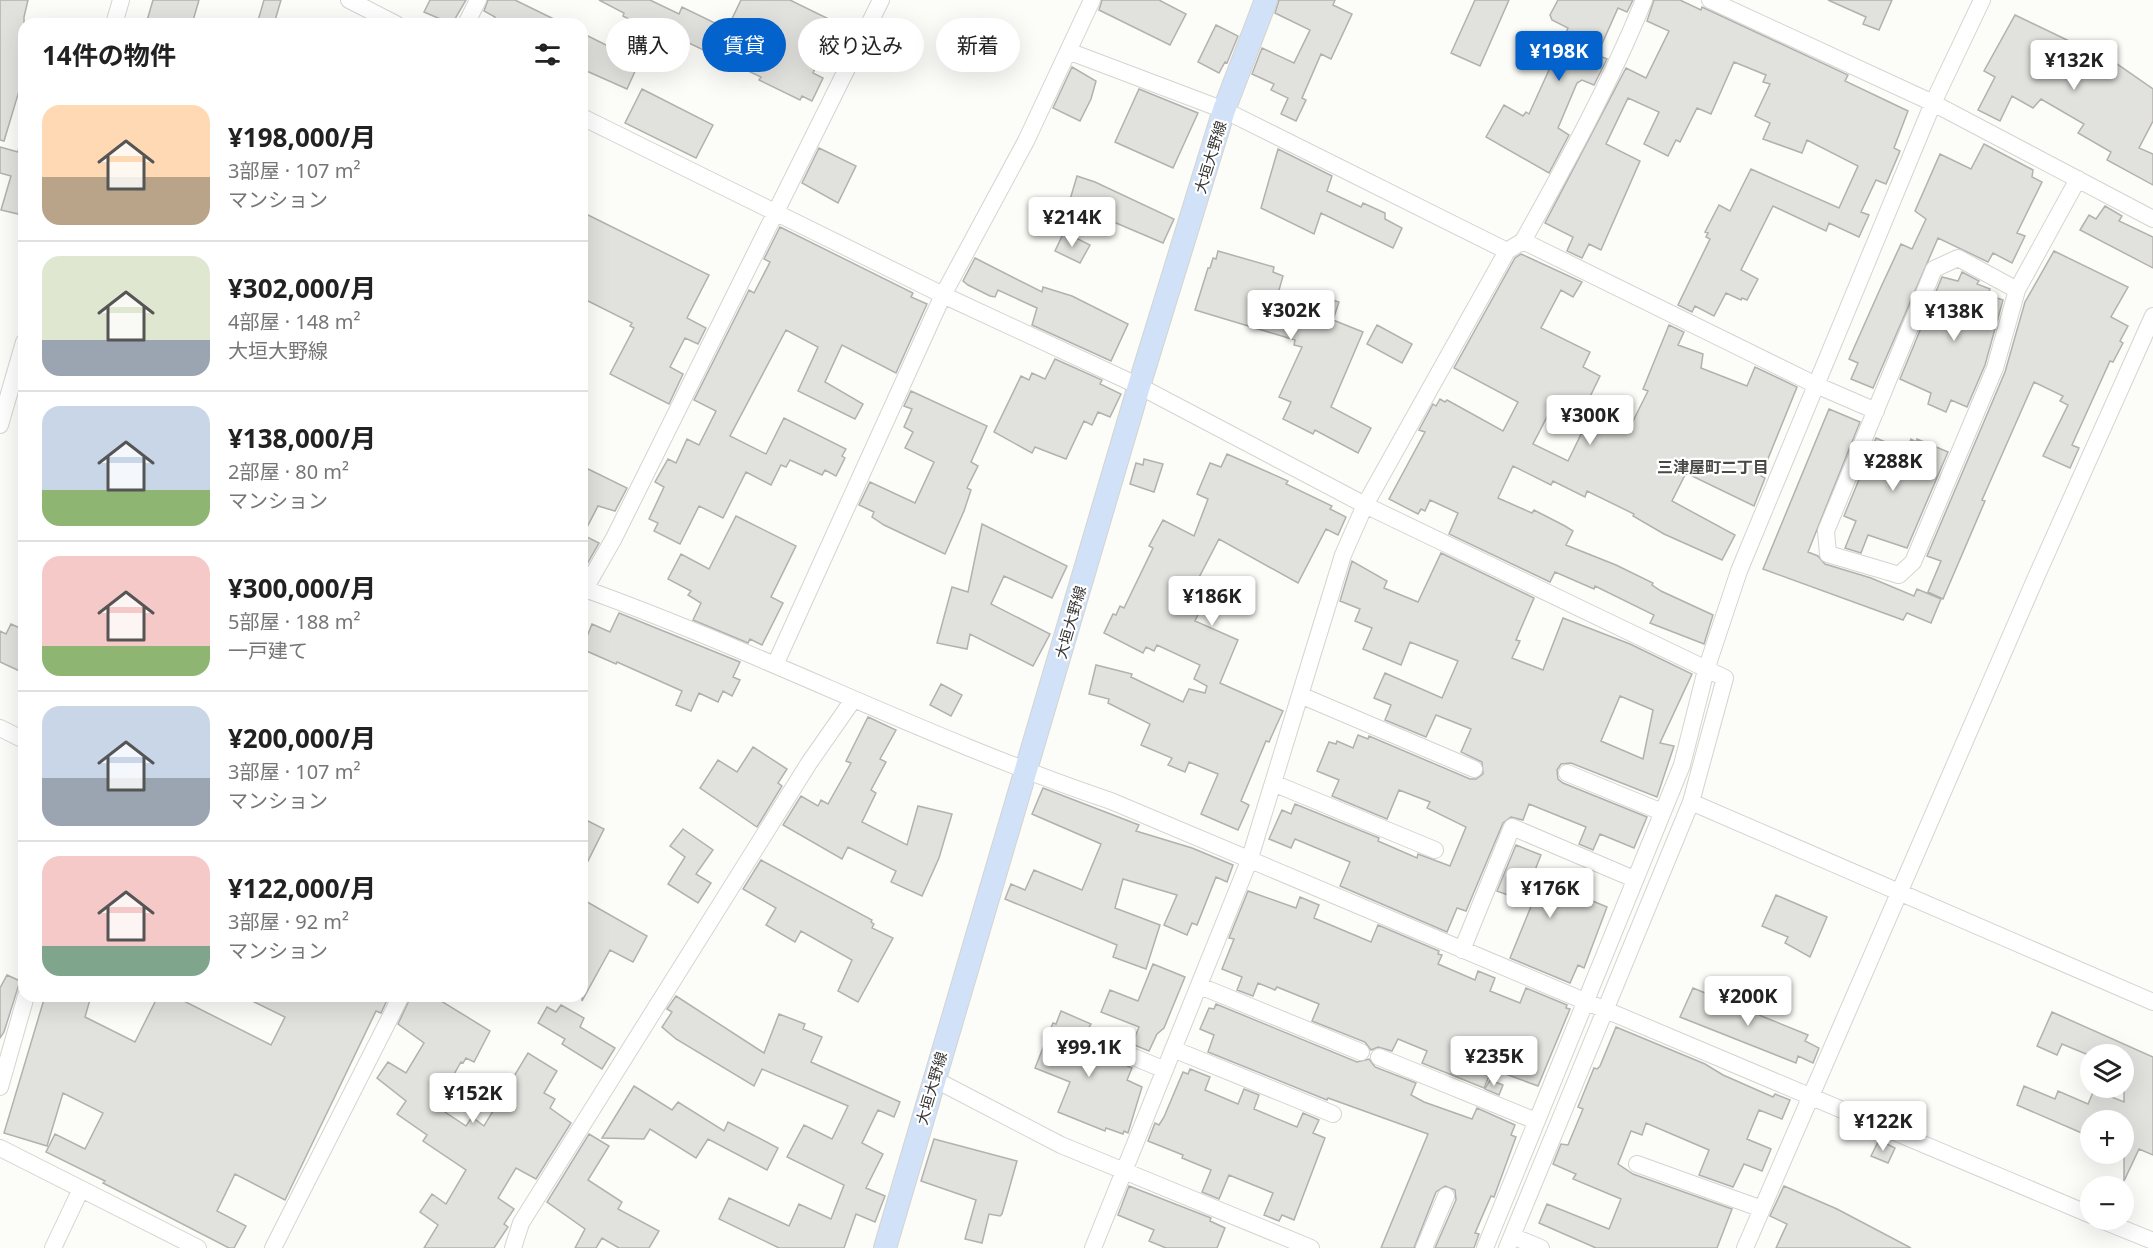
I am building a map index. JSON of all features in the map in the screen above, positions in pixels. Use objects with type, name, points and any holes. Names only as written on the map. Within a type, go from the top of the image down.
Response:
[{"type":"main road","name":"大垣大野線","points":[[885,1248],[1139,386],[1224,110],[1266,0]]},
{"type":"street","points":[[116,18],[121,0]]},
{"type":"street","points":[[349,0],[384,18]]},
{"type":"street","points":[[469,18],[478,0]]},
{"type":"street","points":[[588,582],[614,538],[881,0]]},
{"type":"street","points":[[775,665],[943,295],[1026,141],[1092,0]]},
{"type":"street","points":[[1093,1248],[1250,861],[1343,555],[1365,506],[1507,251],[1523,241],[1582,135],[1624,50],[1644,0]]},
{"type":"street","points":[[1710,0],[1933,103],[2153,219]]},
{"type":"street","points":[[1485,1248],[1682,765],[1706,670],[1739,571],[1933,103],[1982,0]]},
{"type":"street","points":[[1068,51],[1224,110],[1507,251]]},
{"type":"street","points":[[588,120],[943,295],[1139,386],[1365,506],[1725,678],[1691,802],[1510,1242],[1541,1248]]},
{"type":"street","points":[[2017,290],[1958,258],[1934,269],[1826,531],[1828,554],[1899,575],[1913,562],[1995,368],[2017,290],[2078,179]]},
{"type":"street","points":[[1523,241],[1816,385],[1876,411]]},
{"type":"street","points":[[1745,1248],[2037,575],[2153,316]]},
{"type":"street","points":[[0,425],[18,363]]},
{"type":"street","points":[[588,593],[775,665],[1024,772],[1111,801],[2080,1210]]},
{"type":"street","points":[[1300,695],[1474,769]]},
{"type":"street","points":[[516,1247],[521,1223],[637,1033],[809,763],[853,700]]},
{"type":"street","points":[[0,728],[18,737]]},
{"type":"street","points":[[1567,773],[1662,812]]},
{"type":"street","points":[[1274,783],[1435,849]]},
{"type":"street","points":[[1691,802],[2153,1002]]},
{"type":"street","points":[[1462,950],[1512,827],[1634,879]]},
{"type":"street","points":[[1200,986],[1361,1052]]},
{"type":"street","points":[[0,1087],[24,1002]]},
{"type":"street","points":[[273,1248],[398,1002]]},
{"type":"street","points":[[1093,1040],[1165,1070]]},
{"type":"street","points":[[1173,1049],[1333,1114]]},
{"type":"street","points":[[1379,1057],[1536,1121]]},
{"type":"street","points":[[934,1080],[1061,1145],[1311,1248]]},
{"type":"street","points":[[0,1148],[198,1248]]},
{"type":"street","points":[[1637,1164],[1762,1209]]},
{"type":"street","points":[[52,1248],[81,1189]]},
{"type":"street","points":[[1424,1248],[1446,1196]]},
{"type":"street","points":[[2122,1230],[2153,1245]]},
{"type":"building","points":[[0,0],[28,0],[24,18],[18,18],[18,94],[4,141],[0,140]]},
{"type":"building","points":[[153,0],[199,0],[194,18],[148,18]]},
{"type":"building","points":[[264,0],[281,0],[276,18],[259,18]]},
{"type":"building","points":[[430,0],[466,0],[456,18],[438,18],[424,12]]},
{"type":"building","points":[[488,0],[515,0],[552,18],[494,18],[484,11]]},
{"type":"building","points":[[599,0],[650,0],[679,14],[682,7],[704,18],[702,18],[702,49],[690,44],[690,18],[627,18],[623,16],[624,13]]},
{"type":"building","points":[[741,0],[790,0],[827,18],[798,18],[798,72],[813,72],[823,78],[812,101],[802,96],[800,100],[759,80],[761,77],[750,72],[786,72],[786,18],[732,18]]},
{"type":"building","points":[[1102,0],[1159,0],[1186,14],[1170,45],[1099,10]]},
{"type":"building","points":[[1279,0],[1335,0],[1333,5],[1352,14],[1331,59],[1321,54],[1302,98],[1306,100],[1296,121],[1281,114],[1288,98],[1271,90],[1274,84],[1252,74],[1262,48],[1294,63],[1310,30],[1275,13]]},
{"type":"building","points":[[1475,0],[1509,0],[1480,66],[1451,53]]},
{"type":"building","points":[[1558,0],[1633,0],[1627,12],[1618,8],[1597,55],[1607,59],[1594,85],[1582,80],[1577,83],[1558,128],[1569,135],[1549,173],[1486,137],[1504,105],[1523,116],[1526,112],[1529,114],[1568,28],[1552,20],[1550,15]]},
{"type":"building","points":[[1654,0],[1680,0],[1701,10],[1702,7],[1848,75],[1845,81],[1908,111],[1894,148],[1900,151],[1886,184],[1876,180],[1861,212],[1869,215],[1859,237],[1829,223],[1826,231],[1773,206],[1741,270],[1758,279],[1747,300],[1742,298],[1741,300],[1726,293],[1714,316],[1695,306],[1692,312],[1678,305],[1710,239],[1706,237],[1708,233],[1705,232],[1719,205],[1730,211],[1751,169],[1839,208],[1858,166],[1807,140],[1802,153],[1763,139],[1770,123],[1755,116],[1770,84],[1763,82],[1766,75],[1734,62],[1711,114],[1697,108],[1680,142],[1676,140],[1668,156],[1644,144],[1659,112],[1628,98],[1606,144],[1640,161],[1601,250],[1589,244],[1582,258],[1567,251],[1573,237],[1545,223],[1626,68],[1646,78],[1669,31],[1647,21]]},
{"type":"building","points":[[1828,0],[1892,0],[1879,30],[1863,24],[1866,17]]},
{"type":"building","points":[[2015,15],[2117,64],[2153,89],[2153,121],[2139,148],[2153,154],[2153,185],[2107,160],[2111,152],[2078,133],[2084,124],[2041,99],[2033,108],[2012,96],[2000,121],[1978,110],[1995,77],[1984,71]]},
{"type":"building","points":[[1216,25],[1238,36],[1227,63],[1225,62],[1219,73],[1198,62]]},
{"type":"building","points":[[588,36],[606,45],[606,72],[635,72],[627,89],[588,72]]},
{"type":"building","points":[[1072,67],[1096,81],[1091,99],[1080,121],[1053,108]]},
{"type":"building","points":[[642,89],[713,125],[696,158],[625,123]]},
{"type":"building","points":[[1139,89],[1198,113],[1173,168],[1115,142]]},
{"type":"building","points":[[1984,144],[2033,170],[2032,177],[2042,182],[2017,233],[2025,236],[2012,263],[1993,253],[1988,262],[1938,238],[1873,388],[1851,379],[1858,363],[1849,359],[1901,244],[1912,249],[1926,219],[1915,211],[1940,154],[1971,169]]},
{"type":"building","points":[[0,147],[18,152],[18,214],[1,210],[11,176],[0,173]]},
{"type":"building","points":[[819,148],[856,166],[838,203],[802,183]]},
{"type":"building","points":[[1278,149],[1332,176],[1327,191],[1361,207],[1363,203],[1385,213],[1385,219],[1402,228],[1393,248],[1321,213],[1314,234],[1261,208]]},
{"type":"building","points":[[1077,176],[1095,182],[1174,219],[1163,243],[1069,203]]},
{"type":"building","points":[[2105,206],[2122,216],[2119,221],[2153,237],[2153,268],[2080,230],[2089,215],[2096,219]]},
{"type":"building","points":[[588,215],[709,275],[687,318],[706,328],[698,344],[685,338],[670,367],[683,374],[669,404],[610,374],[634,328],[630,326],[632,323],[588,301]]},
{"type":"building","points":[[780,227],[913,293],[911,297],[927,304],[896,373],[842,345],[825,382],[863,404],[855,419],[798,391],[818,347],[786,330],[730,436],[766,454],[784,418],[846,449],[842,456],[845,458],[836,476],[825,470],[822,475],[790,460],[786,467],[781,465],[771,485],[746,472],[723,518],[699,506],[680,544],[654,531],[658,523],[649,519],[664,487],[655,482],[668,459],[676,463],[687,439],[699,445],[716,411],[694,400],[749,290],[754,293],[770,262],[764,259]]},
{"type":"building","points":[[1064,232],[1090,245],[1080,263],[1055,251]]},
{"type":"building","points":[[1218,251],[1274,267],[1273,272],[1283,276],[1279,290],[1283,292],[1313,301],[1315,295],[1339,302],[1333,320],[1363,332],[1331,407],[1371,428],[1358,453],[1315,430],[1313,434],[1283,419],[1291,402],[1279,397],[1302,347],[1294,345],[1295,340],[1195,310],[1208,268],[1213,258],[1216,259]]},
{"type":"building","points":[[2054,251],[2128,287],[2111,317],[2128,326],[2120,341],[2123,343],[2113,362],[2110,361],[2072,445],[2079,448],[2070,468],[2043,456],[2068,405],[2060,401],[2063,396],[2034,382],[1982,500],[1985,501],[1943,599],[1928,592],[1941,561],[1927,556],[2005,372],[2025,302]]},
{"type":"building","points":[[1521,254],[1582,282],[1573,297],[1561,290],[1541,328],[1590,352],[1583,367],[1600,376],[1587,403],[1592,406],[1591,408],[1630,427],[1648,391],[1643,389],[1669,325],[1684,332],[1678,345],[1703,354],[1701,368],[1747,386],[1755,367],[1797,387],[1761,476],[1765,478],[1754,506],[1686,473],[1672,501],[1735,535],[1722,560],[1664,534],[1633,516],[1634,514],[1587,491],[1585,497],[1553,481],[1551,485],[1513,466],[1498,498],[1532,513],[1534,510],[1573,531],[1566,545],[1616,565],[1653,583],[1652,585],[1661,591],[1713,615],[1704,644],[1650,623],[1654,615],[1595,586],[1594,589],[1555,572],[1550,582],[1449,534],[1458,513],[1430,500],[1425,511],[1421,509],[1418,514],[1389,499],[1425,432],[1419,430],[1433,404],[1436,406],[1440,399],[1445,402],[1447,400],[1503,431],[1518,402],[1454,368],[1515,258]],"holes":[[[1549,413],[1583,430],[1568,461],[1533,444]]]},
{"type":"building","points":[[975,258],[1042,292],[1043,287],[1072,296],[1128,324],[1111,361],[1032,325],[1037,308],[998,290],[995,297],[968,285],[963,281]]},
{"type":"building","points":[[1962,272],[1979,281],[1977,284],[1990,289],[1988,295],[2003,300],[1985,365],[1967,407],[1951,400],[1946,412],[1928,404],[1931,393],[1900,379],[1942,277],[1958,281]]},
{"type":"building","points":[[1377,325],[1412,344],[1402,363],[1367,344]]},
{"type":"building","points":[[1055,359],[1102,380],[1100,384],[1121,394],[1110,417],[1098,412],[1092,425],[1084,421],[1066,459],[1035,447],[1032,453],[994,432],[1021,376],[1029,380],[1032,373],[1045,379]]},
{"type":"building","points":[[911,391],[987,426],[971,462],[978,466],[967,488],[971,490],[945,554],[884,525],[872,517],[874,512],[859,505],[870,482],[915,503],[934,462],[905,448],[913,432],[904,427],[912,409],[904,406]]},
{"type":"building","points":[[1829,409],[1860,422],[1808,552],[1818,556],[1825,564],[1871,578],[1914,596],[1917,589],[1941,599],[1931,623],[1907,613],[1903,620],[1763,569]]},
{"type":"building","points":[[1876,438],[1906,451],[1911,439],[1916,442],[1917,439],[1948,452],[1907,548],[1868,535],[1861,553],[1845,548],[1856,521],[1844,516]]},
{"type":"building","points":[[1227,454],[1288,481],[1286,484],[1332,506],[1330,509],[1346,517],[1338,535],[1326,529],[1298,583],[1219,539],[1193,589],[1207,596],[1195,621],[1238,640],[1220,683],[1283,711],[1269,742],[1266,741],[1241,801],[1249,805],[1238,830],[1201,814],[1218,774],[1189,762],[1185,772],[1168,765],[1172,758],[1141,745],[1150,724],[1108,703],[1109,699],[1089,694],[1096,665],[1132,674],[1131,677],[1183,702],[1189,689],[1205,693],[1207,686],[1194,679],[1200,665],[1157,645],[1154,651],[1146,647],[1143,653],[1104,633],[1113,614],[1116,615],[1120,606],[1124,608],[1153,548],[1149,546],[1163,520],[1194,536],[1208,499],[1197,494],[1210,463],[1221,467]]},
{"type":"building","points":[[1144,459],[1163,464],[1154,492],[1130,484],[1136,463],[1143,465]]},
{"type":"building","points":[[588,469],[627,488],[615,511],[598,506],[588,525]]},
{"type":"building","points":[[736,516],[796,546],[771,597],[783,603],[762,645],[750,639],[748,643],[693,620],[701,603],[688,595],[691,591],[668,579],[681,554],[709,569]]},
{"type":"building","points":[[982,524],[1067,566],[1052,598],[1004,576],[991,604],[1050,634],[1033,666],[970,634],[967,649],[937,643],[952,587],[968,592]]},
{"type":"building","points":[[588,538],[599,543],[588,562]]},
{"type":"building","points":[[1441,553],[1534,598],[1516,640],[1520,641],[1512,658],[1543,670],[1563,618],[1630,644],[1692,674],[1660,743],[1674,746],[1657,797],[1571,763],[1561,764],[1557,770],[1558,779],[1563,783],[1647,817],[1634,848],[1600,834],[1593,850],[1579,844],[1586,827],[1529,804],[1523,820],[1511,817],[1503,823],[1466,911],[1457,908],[1447,932],[1340,886],[1350,862],[1295,839],[1291,848],[1269,839],[1282,810],[1291,814],[1295,804],[1379,838],[1378,841],[1417,858],[1418,854],[1450,866],[1466,827],[1427,808],[1430,802],[1399,790],[1387,819],[1332,796],[1339,780],[1317,771],[1329,742],[1336,744],[1337,741],[1353,748],[1358,735],[1368,739],[1369,736],[1470,779],[1476,779],[1483,774],[1482,762],[1461,752],[1471,729],[1436,715],[1426,737],[1385,720],[1391,705],[1374,698],[1385,673],[1442,698],[1458,661],[1410,642],[1401,665],[1363,649],[1372,628],[1355,621],[1360,609],[1340,601],[1352,561],[1387,581],[1384,588],[1418,602]],"holes":[[[1620,696],[1653,710],[1643,759],[1601,741]]]},
{"type":"building","points":[[619,613],[740,662],[733,677],[740,680],[732,696],[723,691],[718,702],[699,693],[691,711],[676,705],[682,691],[588,652],[588,634],[592,624],[610,632]]},
{"type":"building","points":[[11,624],[18,627],[18,670],[0,662],[0,631],[6,634]]},
{"type":"building","points":[[941,684],[962,695],[951,716],[930,705]]},
{"type":"building","points":[[868,717],[896,730],[880,759],[886,762],[871,790],[876,793],[862,822],[907,845],[918,806],[952,814],[939,858],[922,896],[891,882],[896,871],[848,847],[842,859],[783,825],[801,796],[818,806],[821,800],[828,804],[851,763],[846,761]]},
{"type":"building","points":[[753,747],[787,769],[778,783],[782,786],[757,827],[700,788],[718,760],[737,772]]},
{"type":"building","points":[[1043,788],[1139,825],[1136,831],[1192,848],[1233,865],[1227,882],[1216,877],[1197,925],[1192,923],[1187,935],[1164,925],[1177,895],[1123,879],[1115,908],[1160,925],[1146,969],[1113,957],[1117,945],[1005,899],[1011,884],[1025,890],[1034,870],[1082,890],[1101,844],[1032,814]]},
{"type":"building","points":[[588,821],[604,829],[588,861]]},
{"type":"building","points":[[683,829],[713,850],[696,874],[711,883],[698,903],[668,884],[685,857],[670,846]]},
{"type":"building","points":[[1516,845],[1541,855],[1535,870],[1561,881],[1559,887],[1607,907],[1584,968],[1578,965],[1570,983],[1510,958],[1532,904],[1497,891]]},
{"type":"building","points":[[761,860],[872,920],[874,924],[872,928],[893,938],[858,1002],[838,991],[852,960],[801,931],[795,942],[766,925],[776,908],[743,889]]},
{"type":"building","points":[[1248,891],[1296,908],[1300,897],[1319,905],[1314,918],[1371,942],[1378,925],[1439,951],[1438,954],[1442,955],[1438,964],[1475,980],[1478,971],[1495,978],[1490,991],[1520,1003],[1526,988],[1567,1005],[1566,1008],[1570,1009],[1538,1086],[1492,1069],[1484,1088],[1422,1063],[1427,1051],[1398,1039],[1392,1051],[1378,1047],[1371,1050],[1365,1042],[1312,1021],[1319,1004],[1277,987],[1275,990],[1258,983],[1253,996],[1237,990],[1242,977],[1222,969],[1234,939],[1229,938]]},
{"type":"building","points":[[1776,895],[1827,917],[1810,957],[1785,943],[1788,937],[1762,926]]},
{"type":"building","points":[[588,902],[647,936],[633,962],[610,950],[588,990]]},
{"type":"building","points":[[1153,964],[1185,977],[1164,1028],[1157,1034],[1149,1051],[1132,1044],[1139,1027],[1101,1012],[1110,990],[1138,1001]]},
{"type":"building","points":[[7,975],[18,980],[18,987],[0,1038],[0,988]]},
{"type":"building","points":[[1693,988],[1808,1035],[1805,1041],[1819,1048],[1813,1063],[1798,1056],[1796,1063],[1680,1017]]},
{"type":"building","points":[[676,996],[764,1053],[779,1014],[805,1024],[803,1029],[822,1037],[811,1062],[900,1102],[894,1117],[878,1110],[862,1143],[883,1154],[866,1188],[885,1196],[875,1222],[856,1214],[844,1248],[779,1248],[719,1219],[729,1198],[789,1226],[799,1204],[831,1219],[844,1185],[787,1157],[804,1125],[832,1139],[848,1106],[762,1069],[754,1086],[676,1039],[662,1027],[672,1012],[667,1009]]},
{"type":"building","points":[[43,1002],[89,1002],[85,1017],[135,1042],[155,1002],[186,1002],[271,1045],[285,1017],[254,1002],[386,1002],[381,1013],[376,1011],[285,1200],[235,1174],[217,1211],[246,1226],[234,1248],[229,1248],[46,1152],[55,1134],[85,1149],[103,1113],[63,1093],[47,1146],[4,1133]]},
{"type":"building","points":[[408,1002],[443,1002],[490,1031],[474,1062],[466,1058],[463,1063],[461,1062],[436,1106],[466,1126],[472,1117],[484,1126],[528,1053],[557,1071],[544,1093],[555,1099],[550,1108],[571,1123],[536,1179],[516,1168],[498,1198],[514,1209],[504,1224],[508,1227],[494,1248],[424,1248],[438,1225],[420,1212],[432,1194],[446,1204],[466,1170],[423,1141],[427,1135],[397,1114],[406,1101],[377,1078],[388,1062],[406,1073],[424,1043],[398,1024]]},
{"type":"building","points":[[1216,1004],[1357,1062],[1369,1059],[1375,1067],[1416,1083],[1411,1095],[1424,1102],[1472,1119],[1477,1108],[1515,1125],[1511,1135],[1516,1137],[1494,1197],[1491,1196],[1475,1233],[1479,1234],[1474,1248],[1435,1248],[1456,1200],[1455,1190],[1445,1186],[1436,1192],[1414,1248],[1381,1248],[1428,1134],[1328,1098],[1327,1100],[1208,1052],[1214,1035],[1200,1029],[1209,1008],[1214,1009]]},
{"type":"building","points":[[561,1005],[584,1018],[580,1027],[615,1048],[602,1069],[562,1044],[565,1039],[538,1023],[547,1007],[556,1012]]},
{"type":"building","points":[[1061,1011],[1091,1024],[1083,1037],[1082,1046],[1132,1068],[1127,1080],[1142,1087],[1128,1133],[1124,1131],[1123,1134],[1106,1128],[1105,1131],[1058,1112],[1070,1082],[1035,1068],[1053,1023],[1056,1024]]},
{"type":"building","points":[[2052,1012],[2124,1044],[2080,1044],[2080,1052],[2062,1044],[2057,1055],[2037,1046]]},
{"type":"building","points":[[1616,1027],[1705,1064],[1723,1075],[1773,1097],[1775,1094],[1790,1100],[1782,1119],[1759,1110],[1747,1139],[1771,1149],[1762,1171],[1744,1164],[1733,1187],[1699,1175],[1709,1150],[1646,1123],[1642,1135],[1631,1131],[1618,1164],[1633,1174],[1732,1209],[1717,1248],[1596,1248],[1539,1223],[1547,1204],[1609,1229],[1621,1199],[1573,1179],[1576,1174],[1553,1164],[1561,1144],[1568,1145],[1583,1109],[1578,1107],[1594,1068],[1597,1069],[1600,1066]]},
{"type":"building","points":[[2134,1049],[2153,1057],[2153,1155],[2139,1149],[2134,1160],[2134,1110],[2080,1110],[2080,1132],[2017,1105],[2024,1086],[2055,1099],[2058,1091],[2088,1104],[2091,1098],[2114,1098],[2124,1102],[2124,1098],[2134,1098]]},
{"type":"building","points":[[1190,1069],[1210,1077],[1205,1090],[1238,1104],[1244,1089],[1259,1095],[1254,1109],[1297,1127],[1303,1113],[1319,1120],[1313,1133],[1325,1138],[1294,1220],[1282,1215],[1279,1221],[1264,1215],[1273,1193],[1229,1175],[1219,1199],[1202,1192],[1211,1170],[1182,1158],[1183,1155],[1148,1141],[1155,1123],[1159,1125],[1164,1117],[1183,1072],[1188,1074]]},
{"type":"building","points":[[1490,1080],[1503,1085],[1499,1095],[1485,1089]]},
{"type":"building","points":[[634,1086],[672,1110],[678,1102],[724,1131],[728,1122],[778,1148],[767,1170],[708,1139],[696,1158],[650,1129],[644,1139],[602,1138]]},
{"type":"building","points":[[589,1134],[609,1146],[588,1180],[622,1202],[618,1209],[659,1231],[649,1248],[619,1248],[602,1238],[596,1248],[575,1248],[585,1229],[547,1202]]},
{"type":"building","points":[[934,1139],[1017,1161],[1002,1214],[1000,1216],[989,1214],[982,1243],[965,1239],[976,1200],[921,1181]]},
{"type":"building","points":[[1879,1140],[1895,1148],[1888,1163],[1871,1156]]},
{"type":"building","points":[[2124,1164],[2132,1164],[2126,1176],[2124,1176]]},
{"type":"building","points":[[1129,1186],[1211,1218],[1210,1221],[1225,1228],[1217,1248],[1166,1248],[1149,1241],[1154,1230],[1118,1215]]},
{"type":"building","points":[[1784,1186],[1837,1209],[1911,1248],[1776,1248],[1787,1224],[1770,1216]]},
{"type":"district","name":"三津屋町二丁目","points":[[1713,467]]}]
